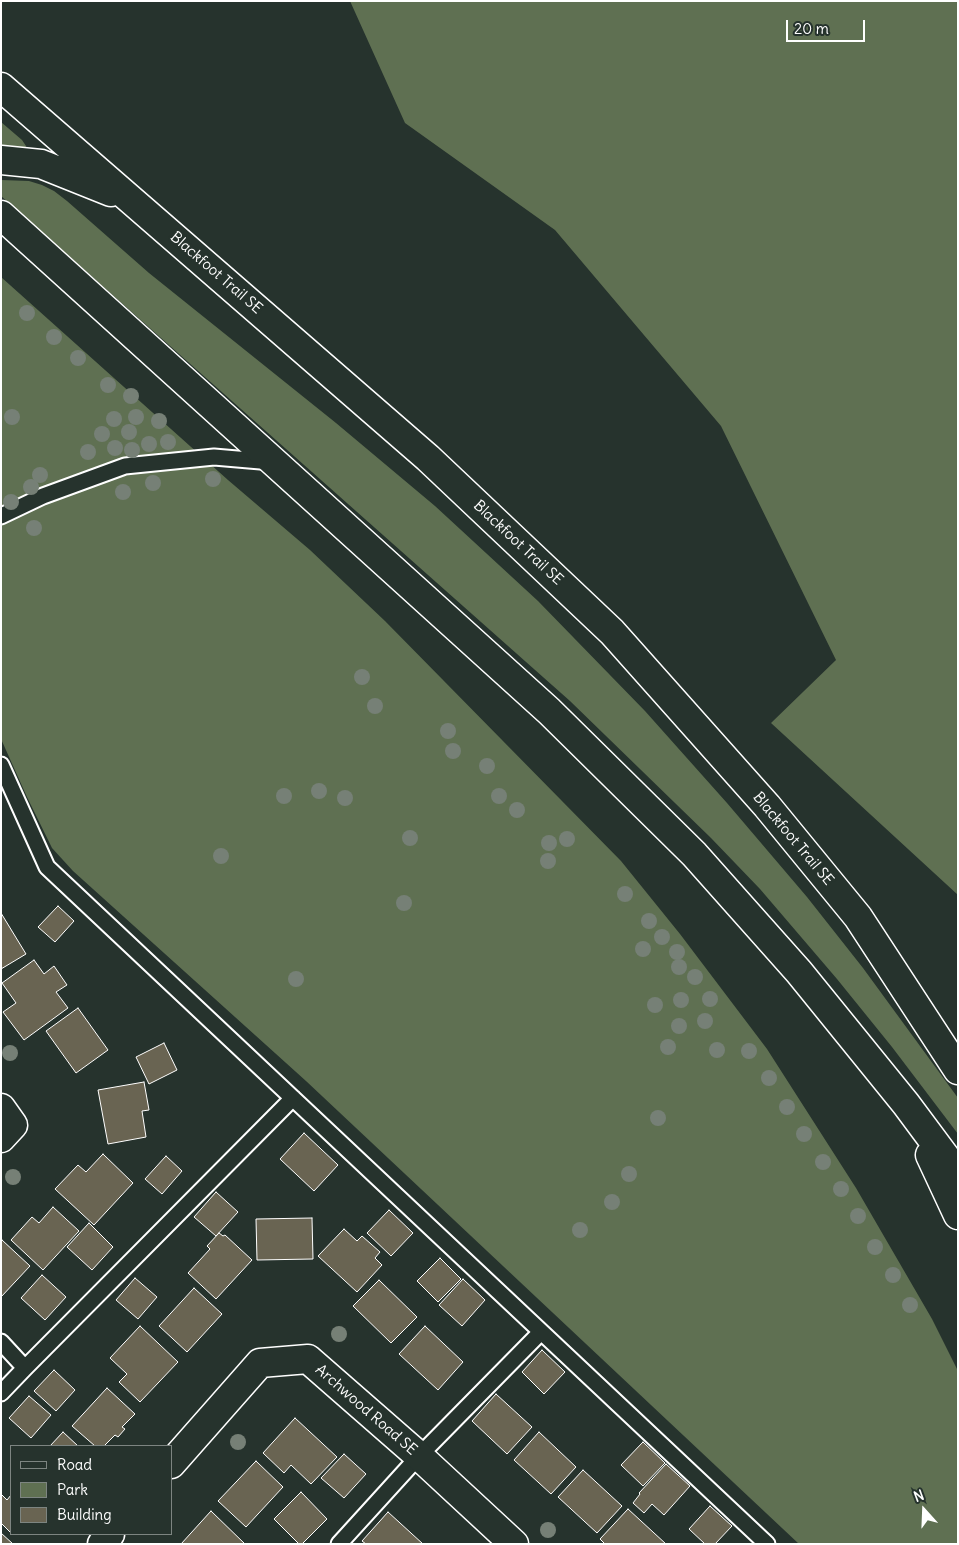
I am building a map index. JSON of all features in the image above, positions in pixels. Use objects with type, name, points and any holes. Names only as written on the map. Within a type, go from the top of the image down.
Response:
[{"type":"main road","name":"Blackfoot Trail SE","points":[[1,88],[428,458],[612,632],[767,806],[858,917],[958,1070]]},
{"type":"main road","points":[[1,160],[41,164],[131,200]]},
{"type":"main road","points":[[1,216],[548,711],[694,854],[799,972],[906,1104],[958,1174]]},
{"type":"main road","points":[[906,1104],[958,1215]]},
{"type":"main road","points":[[1,1108],[13,1125],[1,1138]]},
{"type":"main road","name":"Archwood Road SE","points":[[172,1463],[260,1363],[308,1359],[419,1456],[514,1544]]},
{"type":"lane","points":[[1,516],[43,496],[125,466],[214,457],[273,462]]},
{"type":"lane","points":[[1,765],[47,867],[767,1544]]},
{"type":"lane","points":[[1,1394],[293,1098]]},
{"type":"lane","points":[[339,1544],[419,1456],[541,1332]]},
{"type":"lane","points":[[1,1342],[25,1368]]},
{"type":"green space","points":[[350,1],[958,1],[958,895],[771,723],[836,660],[721,426],[555,230],[405,123]]},
{"type":"green space","points":[[1,122],[22,140],[26,146],[25,149],[1,150]]},
{"type":"green space","points":[[1,180],[29,181],[42,185],[67,201],[149,273],[336,423],[435,506],[538,601],[645,711],[727,803],[807,897],[863,968],[958,1098],[958,1134],[892,1047],[837,979],[760,889],[711,838],[570,701],[1,196]]},
{"type":"green space","points":[[1,277],[228,480],[310,550],[385,621],[621,861],[680,934],[767,1049],[856,1188],[932,1319],[958,1371],[958,1544],[799,1544],[306,1081],[73,871],[52,848],[1,739]]},
{"type":"building","points":[[58,906],[74,921],[55,942],[38,927]]},
{"type":"building","points":[[1,913],[26,954],[1,969]]},
{"type":"building","points":[[34,960],[44,974],[54,966],[67,985],[56,992],[68,1008],[24,1040],[3,1012],[16,1003],[2,983]]},
{"type":"building","points":[[78,1008],[108,1050],[76,1073],[46,1031]]},
{"type":"building","points":[[164,1043],[177,1070],[149,1084],[136,1057]]},
{"type":"building","points":[[144,1082],[149,1110],[142,1111],[146,1137],[108,1144],[98,1090]]},
{"type":"building","points":[[304,1133],[338,1165],[314,1191],[280,1159]]},
{"type":"building","points":[[103,1154],[133,1183],[94,1225],[55,1189],[78,1165],[86,1172]]},
{"type":"building","points":[[166,1156],[182,1171],[162,1194],[145,1179]]},
{"type":"building","points":[[216,1192],[238,1212],[216,1236],[194,1217]]},
{"type":"building","points":[[53,1207],[79,1231],[43,1270],[11,1240],[32,1217],[39,1223]]},
{"type":"building","points":[[389,1210],[413,1233],[391,1256],[367,1233]]},
{"type":"building","points":[[312,1218],[313,1259],[257,1260],[256,1219]]},
{"type":"building","points":[[89,1223],[113,1247],[92,1270],[67,1247]]},
{"type":"building","points":[[344,1229],[357,1241],[362,1236],[380,1252],[375,1258],[382,1265],[357,1292],[318,1256]]},
{"type":"building","points":[[219,1233],[223,1236],[225,1235],[252,1260],[216,1299],[188,1273],[210,1249],[207,1246]]},
{"type":"building","points":[[2,1240],[30,1266],[1,1297],[1,1242]]},
{"type":"building","points":[[440,1258],[461,1279],[438,1302],[417,1281]]},
{"type":"building","points":[[42,1275],[66,1297],[45,1320],[21,1298]]},
{"type":"building","points":[[135,1278],[157,1297],[138,1319],[116,1300]]},
{"type":"building","points":[[463,1279],[485,1300],[462,1326],[439,1305]]},
{"type":"building","points":[[379,1280],[417,1317],[391,1343],[353,1306]]},
{"type":"building","points":[[194,1288],[222,1314],[187,1352],[159,1326]]},
{"type":"building","points":[[140,1326],[178,1362],[140,1402],[119,1382],[127,1374],[110,1358]]},
{"type":"building","points":[[425,1326],[463,1362],[438,1390],[399,1354]]},
{"type":"building","points":[[542,1350],[565,1372],[544,1394],[522,1372]]},
{"type":"building","points":[[54,1370],[75,1390],[56,1411],[34,1391]]},
{"type":"building","points":[[107,1388],[135,1414],[122,1427],[125,1429],[118,1437],[115,1435],[105,1445],[94,1445],[72,1426]]},
{"type":"building","points":[[496,1394],[532,1427],[507,1454],[472,1421]]},
{"type":"building","points":[[29,1396],[51,1415],[31,1438],[9,1418]]},
{"type":"building","points":[[295,1418],[337,1457],[311,1484],[291,1465],[284,1473],[263,1453]]},
{"type":"building","points":[[63,1432],[77,1445],[51,1445]]},
{"type":"building","points":[[539,1432],[576,1467],[551,1494],[514,1460]]},
{"type":"building","points":[[643,1442],[665,1463],[643,1486],[621,1465]]},
{"type":"building","points":[[344,1454],[366,1474],[344,1498],[321,1478]]},
{"type":"building","points":[[256,1461],[283,1487],[246,1527],[218,1501]]},
{"type":"building","points":[[666,1464],[690,1486],[664,1515],[652,1504],[644,1513],[633,1503],[639,1493]]},
{"type":"building","points":[[583,1470],[622,1506],[597,1533],[558,1497]]},
{"type":"building","points":[[301,1492],[327,1519],[302,1544],[299,1544],[274,1519]]},
{"type":"building","points":[[1,1494],[7,1500],[10,1496],[10,1532],[1,1523]]},
{"type":"building","points":[[710,1506],[732,1526],[715,1544],[705,1544],[689,1529]]},
{"type":"building","points":[[628,1509],[666,1544],[605,1544],[600,1539]]},
{"type":"building","points":[[211,1511],[245,1544],[181,1544]]},
{"type":"building","points":[[388,1512],[423,1544],[366,1544],[362,1541]]},
{"type":"building","points":[[1,1533],[13,1544],[1,1544]]}]
